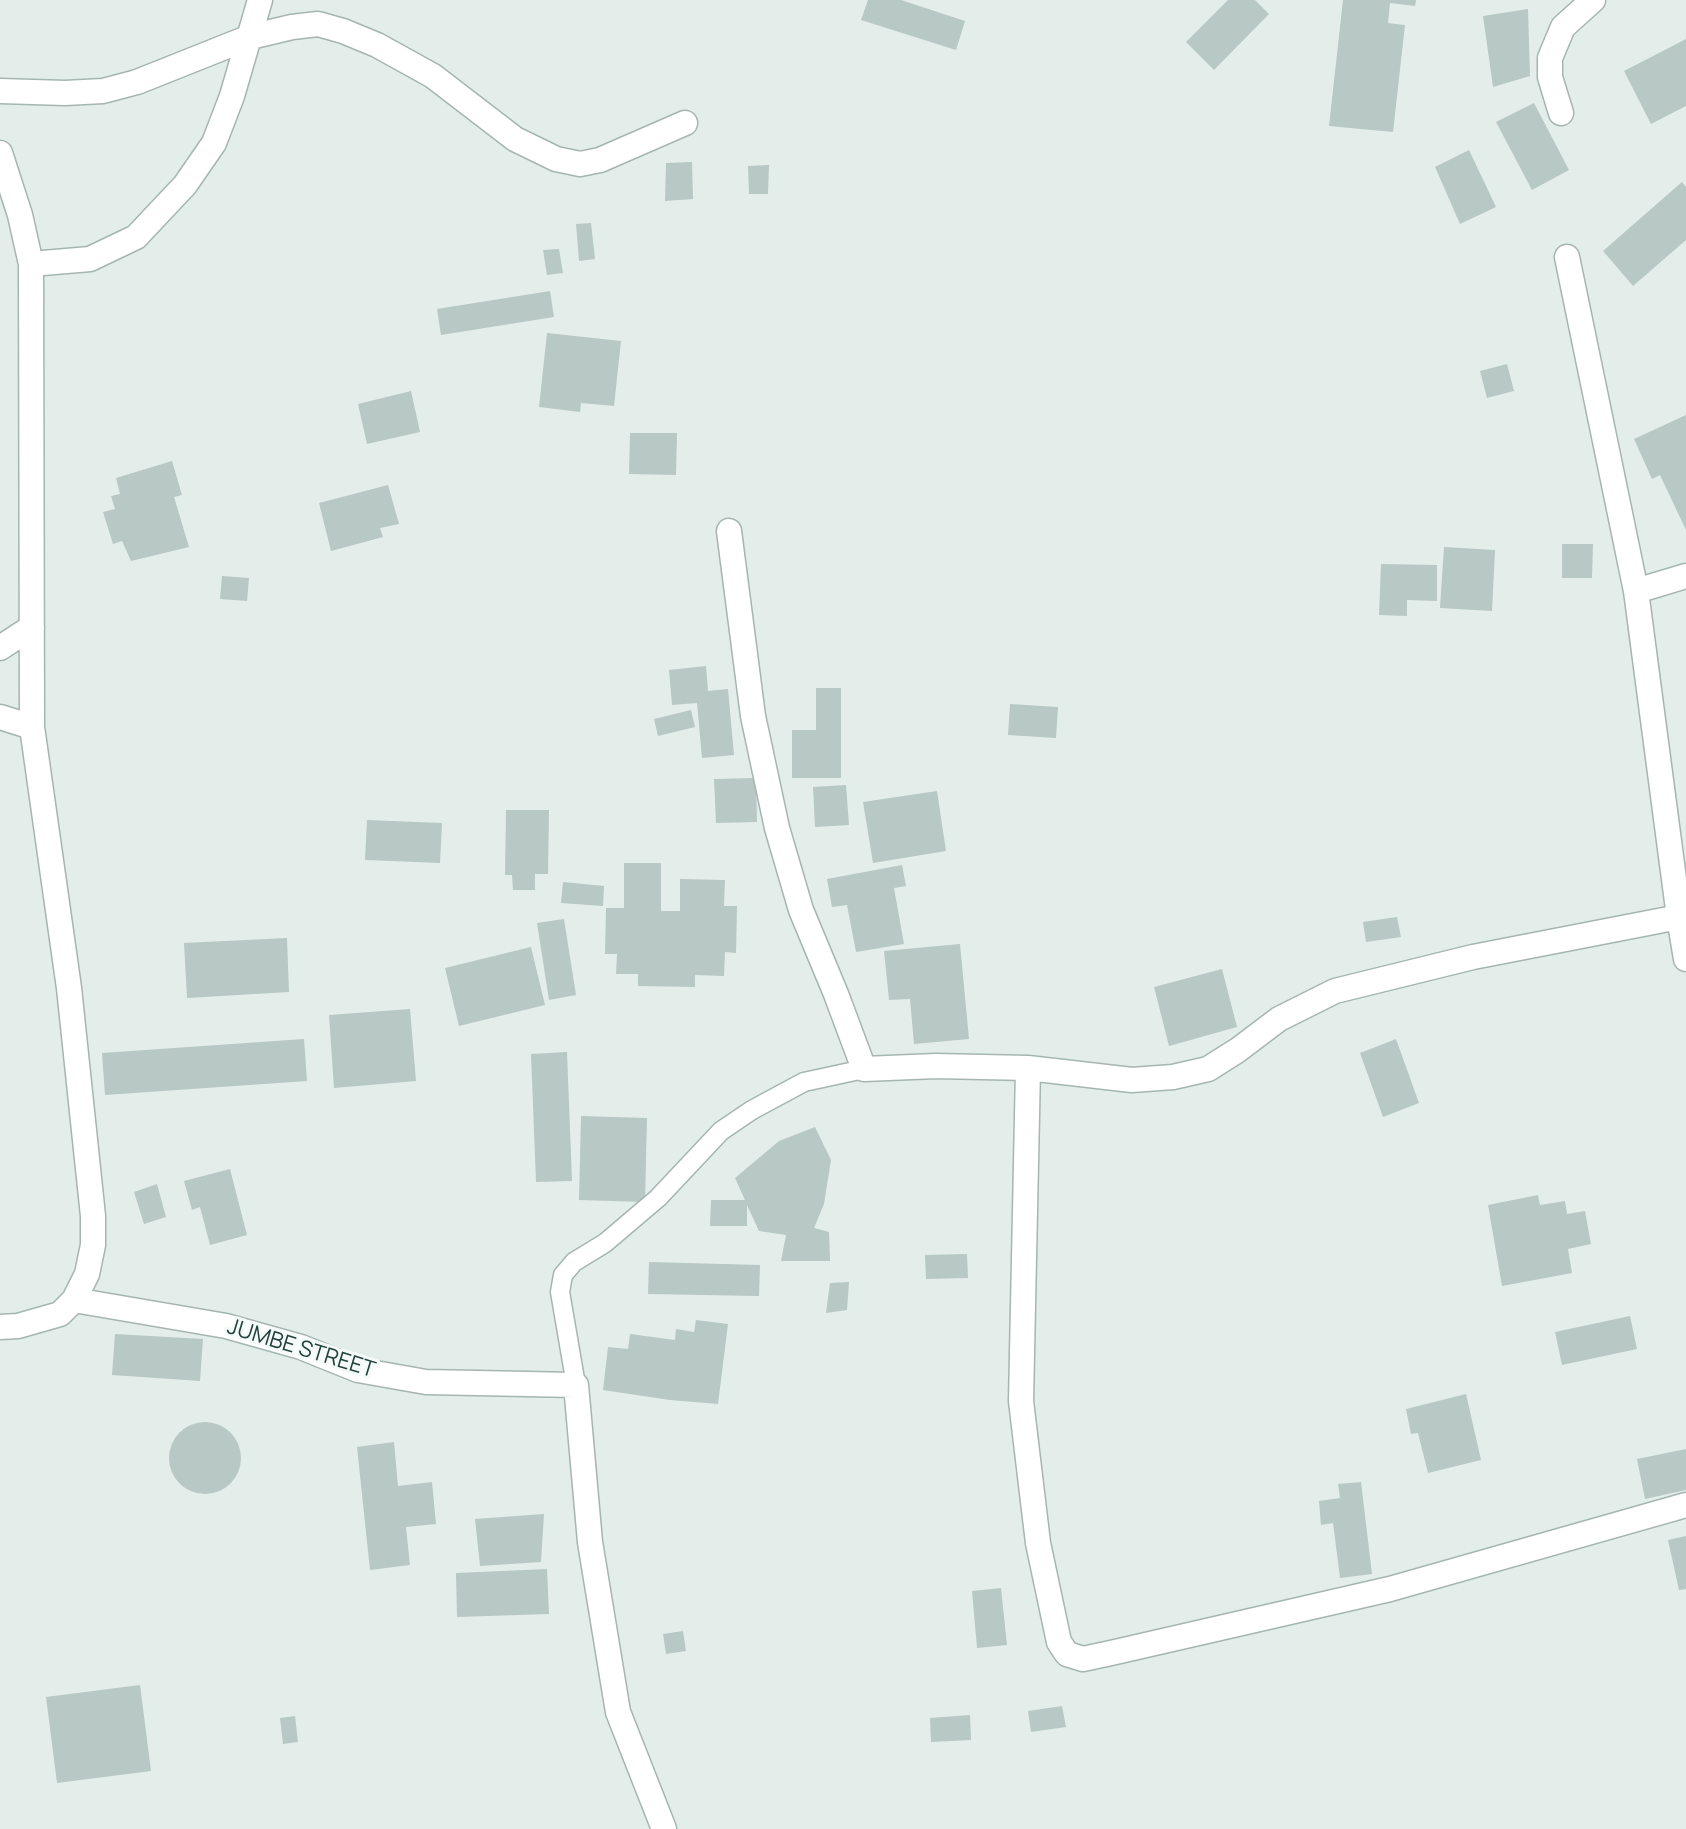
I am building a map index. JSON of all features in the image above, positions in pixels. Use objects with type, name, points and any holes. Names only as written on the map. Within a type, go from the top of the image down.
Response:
[{"type":"street","points":[[31,264],[90,259],[136,237],[185,185],[214,143],[232,96],[260,0]]},
{"type":"street","points":[[1561,113],[1550,77],[1550,58],[1563,27],[1593,0]]},
{"type":"street","points":[[0,91],[103,91],[137,82],[250,37],[318,24],[377,45],[433,76],[515,139],[556,159],[580,164],[600,160],[685,123]]},
{"type":"street","points":[[0,153],[20,215],[31,264],[32,727],[69,988],[93,1216],[93,1245],[87,1274],[74,1300],[60,1314],[18,1326],[0,1327]]},
{"type":"street","points":[[1567,257],[1636,591],[1686,959]]},
{"type":"street","points":[[729,531],[753,716],[777,828],[801,910],[864,1069],[936,1066],[1028,1068],[1132,1080],[1173,1077],[1208,1069],[1279,1019],[1335,991],[1473,957],[1679,917]]},
{"type":"street","points":[[1636,591],[1686,576]]},
{"type":"street","points":[[0,648],[32,627]]},
{"type":"street","points":[[0,717],[32,727]]},
{"type":"street","points":[[1028,1068],[1021,1401],[1038,1543],[1059,1642],[1067,1654],[1083,1659],[1390,1589],[1686,1505]]},
{"type":"street","name":"JUMBE STREET","points":[[74,1300],[226,1326],[301,1347],[358,1370],[426,1382],[576,1385]]},
{"type":"street","points":[[576,1385],[590,1542],[618,1712],[664,1829]]},
{"type":"lane","points":[[576,1385],[560,1292],[563,1275],[574,1262],[605,1243],[658,1198],[721,1131],[752,1110],[804,1082],[864,1069]]},
{"type":"building","points":[[868,0],[901,0],[965,21],[956,50],[861,20]]},
{"type":"building","points":[[1228,0],[1255,0],[1269,14],[1214,70],[1186,42]]},
{"type":"building","points":[[1343,0],[1416,0],[1415,6],[1390,3],[1388,23],[1405,25],[1393,132],[1329,126]]},
{"type":"building","points":[[1528,9],[1530,76],[1493,87],[1483,16]]},
{"type":"building","points":[[1686,39],[1686,106],[1651,124],[1624,71]]},
{"type":"building","points":[[1534,103],[1569,170],[1532,190],[1496,122]]},
{"type":"building","points":[[1469,150],[1496,207],[1460,224],[1435,167]]},
{"type":"building","points":[[692,162],[693,199],[665,201],[666,163]]},
{"type":"building","points":[[769,165],[768,194],[749,194],[748,166]]},
{"type":"building","points":[[1682,182],[1686,187],[1686,240],[1633,286],[1603,251]]},
{"type":"building","points":[[591,223],[595,259],[579,261],[576,224]]},
{"type":"building","points":[[559,249],[563,273],[547,275],[543,250]]},
{"type":"building","points":[[550,291],[554,317],[441,335],[437,309]]},
{"type":"building","points":[[547,333],[621,341],[614,406],[581,403],[580,412],[539,407]]},
{"type":"building","points":[[1507,364],[1514,391],[1487,398],[1480,371]]},
{"type":"building","points":[[411,391],[420,432],[367,444],[358,404]]},
{"type":"building","points":[[1686,415],[1686,530],[1660,475],[1652,479],[1634,439]]},
{"type":"building","points":[[630,433],[677,433],[676,475],[629,474]]},
{"type":"building","points":[[172,461],[182,495],[174,497],[189,547],[131,561],[122,541],[113,544],[103,512],[115,509],[111,496],[120,494],[116,478]]},
{"type":"building","points":[[388,485],[399,524],[380,528],[383,537],[331,551],[319,503]]},
{"type":"building","points":[[1562,544],[1593,544],[1592,578],[1562,578]]},
{"type":"building","points":[[1444,547],[1495,550],[1492,611],[1440,608]]},
{"type":"building","points":[[1381,564],[1437,565],[1437,601],[1407,600],[1407,616],[1379,615]]},
{"type":"building","points":[[222,576],[249,578],[247,601],[220,599]]},
{"type":"building","points":[[706,666],[708,691],[728,689],[734,755],[702,758],[697,703],[672,705],[669,670]]},
{"type":"building","points":[[816,688],[841,688],[841,778],[792,778],[792,730],[816,730]]},
{"type":"building","points":[[1010,704],[1058,707],[1056,738],[1008,735]]},
{"type":"building","points":[[691,710],[695,727],[658,736],[654,719]]},
{"type":"building","points":[[756,778],[757,822],[716,823],[714,779]]},
{"type":"building","points":[[846,785],[849,825],[815,827],[813,787]]},
{"type":"building","points":[[937,791],[946,851],[873,863],[863,802]]},
{"type":"building","points":[[506,810],[549,810],[548,874],[535,874],[535,890],[513,890],[512,875],[505,875]]},
{"type":"building","points":[[367,820],[442,823],[440,863],[365,860]]},
{"type":"building","points":[[624,863],[661,863],[661,911],[680,911],[680,879],[725,880],[724,906],[737,906],[736,953],[725,952],[724,976],[695,975],[695,987],[638,986],[638,974],[616,974],[617,954],[605,954],[606,908],[624,908]]},
{"type":"building","points":[[902,865],[906,886],[894,888],[904,944],[856,952],[847,905],[832,907],[827,879]]},
{"type":"building","points":[[563,882],[604,886],[603,906],[561,903]]},
{"type":"building","points":[[1397,917],[1401,937],[1366,942],[1363,922]]},
{"type":"building","points":[[564,919],[576,995],[549,1000],[537,923]]},
{"type":"building","points":[[287,938],[289,992],[187,998],[184,943]]},
{"type":"building","points":[[960,944],[969,1039],[914,1044],[910,999],[889,1000],[884,951]]},
{"type":"building","points":[[531,947],[545,1005],[459,1026],[445,968]]},
{"type":"building","points":[[1222,969],[1237,1027],[1169,1046],[1154,987]]},
{"type":"building","points":[[410,1009],[416,1081],[334,1088],[329,1015]]},
{"type":"building","points":[[304,1039],[307,1081],[105,1095],[102,1053]]},
{"type":"building","points":[[1396,1039],[1419,1103],[1383,1117],[1360,1053]]},
{"type":"building","points":[[567,1052],[572,1181],[536,1182],[531,1054]]},
{"type":"building","points":[[581,1116],[647,1118],[645,1202],[579,1200]]},
{"type":"building","points":[[815,1127],[831,1160],[824,1204],[814,1228],[829,1232],[830,1261],[781,1261],[786,1235],[759,1231],[747,1205],[747,1226],[710,1226],[711,1200],[745,1200],[735,1178],[779,1141]]},
{"type":"building","points":[[230,1169],[247,1235],[210,1245],[200,1207],[192,1210],[184,1181]]},
{"type":"building","points":[[157,1184],[166,1217],[144,1224],[134,1192]]},
{"type":"building","points":[[1538,1195],[1540,1205],[1565,1201],[1567,1214],[1585,1211],[1591,1244],[1568,1249],[1572,1273],[1502,1286],[1488,1205]]},
{"type":"building","points":[[967,1254],[968,1278],[926,1279],[925,1255]]},
{"type":"building","points":[[649,1262],[760,1265],[759,1296],[648,1294]]},
{"type":"building","points":[[849,1282],[847,1310],[826,1313],[830,1283]]},
{"type":"building","points":[[1630,1316],[1637,1349],[1562,1365],[1555,1332]]},
{"type":"building","points":[[696,1320],[728,1324],[718,1404],[603,1390],[608,1347],[628,1349],[630,1334],[675,1340],[676,1329],[694,1332]]},
{"type":"building","points":[[115,1334],[203,1339],[200,1381],[112,1375]]},
{"type":"building","points":[[1466,1394],[1481,1460],[1428,1473],[1418,1433],[1411,1434],[1406,1409]]},
{"type":"building","points":[[205,1422],[225,1428],[235,1438],[241,1458],[235,1478],[225,1488],[205,1494],[185,1488],[175,1478],[169,1458],[175,1438],[185,1428]]},
{"type":"building","points":[[394,1442],[398,1486],[432,1482],[436,1524],[406,1527],[410,1565],[370,1570],[357,1447]]},
{"type":"building","points":[[1686,1449],[1686,1490],[1645,1499],[1637,1459]]},
{"type":"building","points":[[1361,1482],[1372,1574],[1340,1578],[1333,1523],[1321,1525],[1319,1501],[1340,1498],[1338,1484]]},
{"type":"building","points":[[544,1514],[541,1562],[480,1566],[475,1519]]},
{"type":"building","points":[[1686,1536],[1686,1589],[1679,1590],[1668,1540]]},
{"type":"building","points":[[547,1569],[549,1614],[457,1617],[456,1573]]},
{"type":"building","points":[[1001,1588],[1007,1645],[977,1648],[972,1591]]},
{"type":"building","points":[[683,1631],[686,1651],[666,1654],[663,1634]]},
{"type":"building","points":[[140,1685],[151,1771],[57,1783],[46,1697]]},
{"type":"building","points":[[1062,1706],[1066,1727],[1031,1732],[1028,1711]]},
{"type":"building","points":[[970,1715],[971,1740],[931,1742],[930,1718]]},
{"type":"building","points":[[295,1716],[298,1742],[283,1744],[280,1718]]}]
